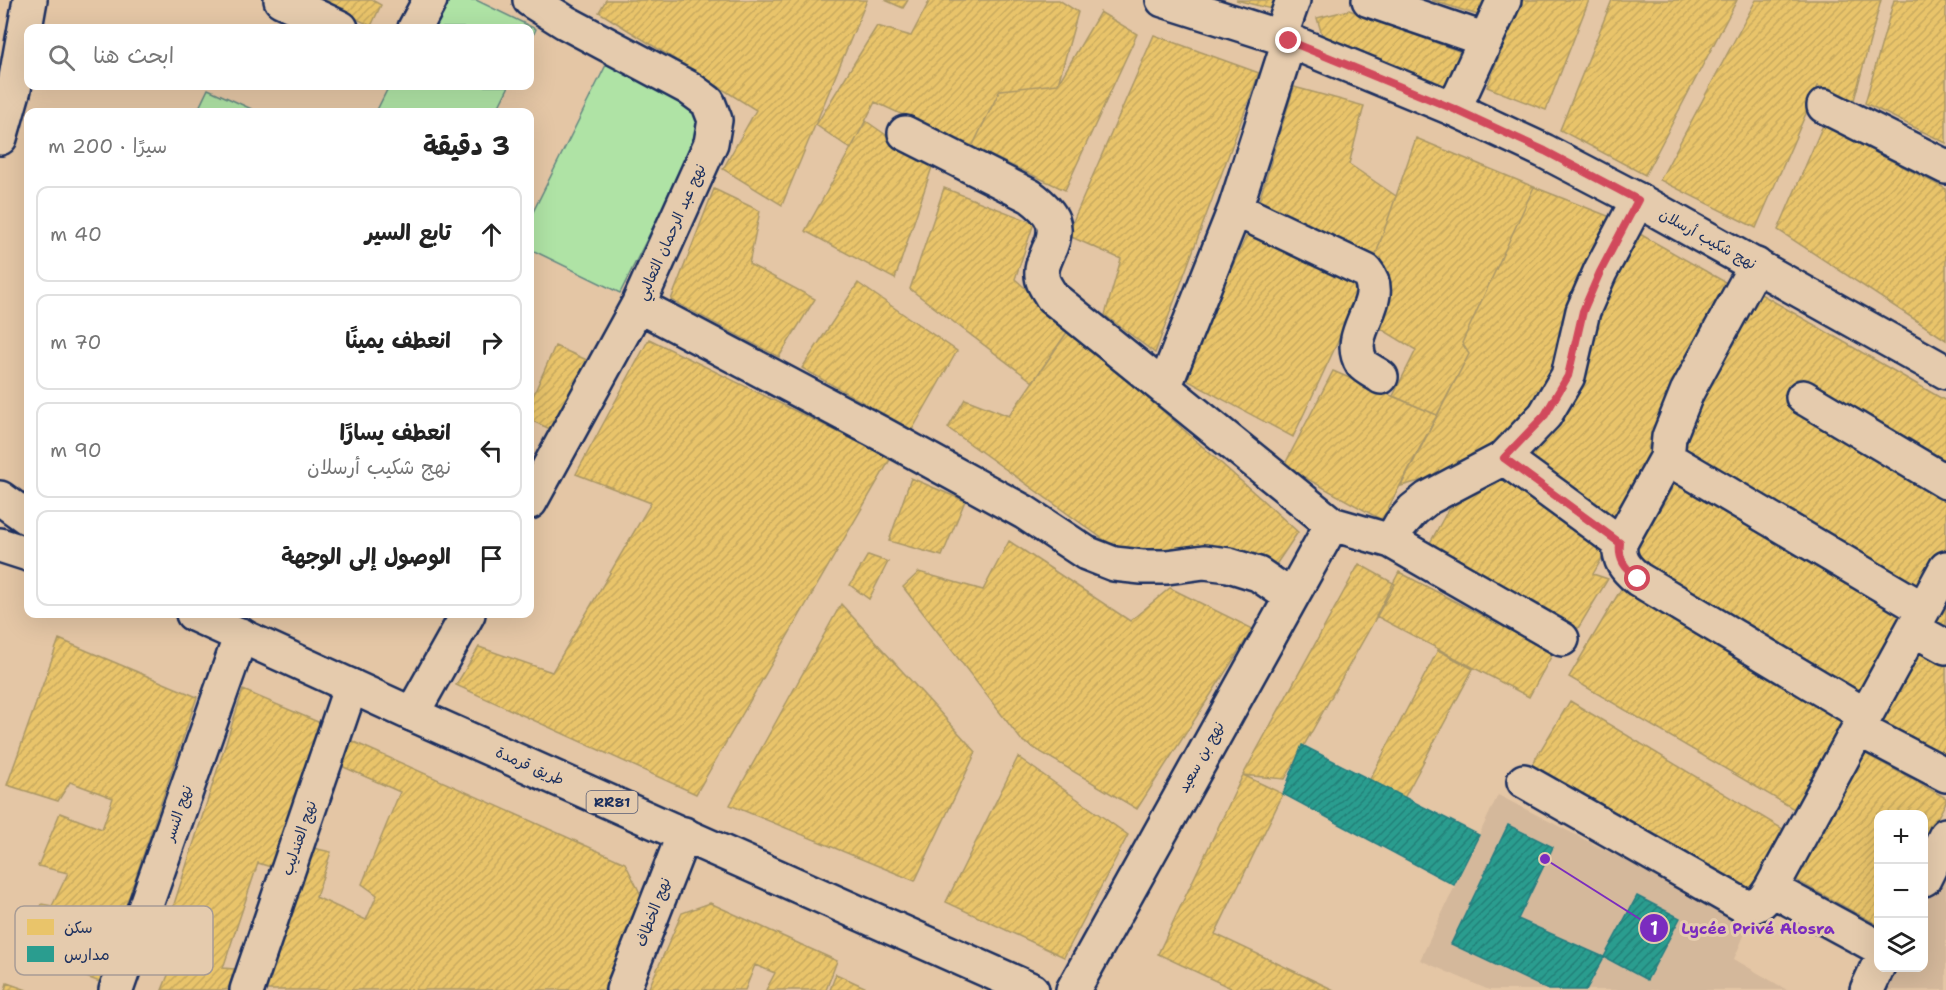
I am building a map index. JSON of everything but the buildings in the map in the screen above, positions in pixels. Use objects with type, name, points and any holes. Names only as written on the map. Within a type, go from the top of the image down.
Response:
[{"type":"street","points":[[26,24],[30,0]]},
{"type":"street","points":[[281,0],[332,24]]},
{"type":"street","points":[[417,24],[430,0]]},
{"type":"street","name":"نهج عبد الرحمان الثعالبي","points":[[530,0],[571,11],[708,102],[715,120],[711,142],[638,305],[534,495]]},
{"type":"street","name":"نهج شكيب أرسلان","points":[[1163,0],[1285,39],[1454,109],[1545,151],[1638,200],[1946,372]]},
{"type":"street","points":[[1164,388],[1235,209],[1285,39],[1293,0]]},
{"type":"street","points":[[1369,0],[1486,40]]},
{"type":"street","points":[[1454,109],[1504,0]]},
{"type":"street","points":[[0,138],[14,89],[24,33]]},
{"type":"street","points":[[1824,106],[1946,167]]},
{"type":"street","points":[[905,133],[1030,196],[1041,205],[1049,214],[1054,226],[1055,239],[1043,265],[1042,276],[1052,297],[1332,524],[1391,541],[1562,639]]},
{"type":"street","points":[[1391,541],[1413,510],[1428,498],[1504,458],[1545,415],[1568,376],[1583,311],[1600,272],[1638,200]]},
{"type":"street","points":[[1235,209],[1366,272],[1375,286],[1359,332],[1358,351],[1363,365],[1381,377]]},
{"type":"street","points":[[1756,266],[1687,392],[1670,437],[1667,458],[1620,543],[1621,561],[1638,579],[1946,775]]},
{"type":"street","points":[[638,305],[1024,512],[1086,553],[1114,564],[1142,567],[1167,567],[1203,562],[1229,565],[1258,574],[1290,596]]},
{"type":"street","points":[[1803,397],[1946,482]]},
{"type":"street","points":[[1504,458],[1620,543]]},
{"type":"street","points":[[1667,458],[1918,619],[1946,647]]},
{"type":"street","points":[[0,498],[24,515]]},
{"type":"street","name":"نهج بن سعيد","points":[[1073,990],[1332,524]]},
{"type":"street","points":[[0,545],[24,553]]},
{"type":"street","points":[[1524,781],[1746,907],[1763,902],[1946,568]]},
{"type":"street","name":"طريق قرمدة","points":[[202,618],[1032,990]]},
{"type":"street","points":[[412,714],[466,618]]},
{"type":"street","name":"نهج النسر","points":[[146,906],[241,635]]},
{"type":"street","name":"نهج العندليب","points":[[247,990],[351,686]]},
{"type":"street","name":"نهج الخطاف","points":[[622,990],[684,834]]},
{"type":"street","points":[[1928,869],[1946,835]]},
{"type":"street","points":[[1771,890],[1874,945]]},
{"type":"street","points":[[1867,990],[1875,972]]},
{"type":"street","name":"نهج النسر","points":[[116,990],[121,975]]},
{"type":"shaded area","points":[[1498,795],[1749,924],[1734,959],[1787,990],[1489,990],[1420,960]]},
{"type":"shaded area","points":[[1946,864],[1946,990],[1883,990],[1892,972],[1928,972],[1928,900]]},
{"type":"green space","points":[[431,0],[476,0],[526,24],[419,24]]},
{"type":"green space","points":[[607,63],[710,114],[620,293],[534,251],[534,210]]},
{"type":"green space","points":[[208,90],[210,90],[249,108],[199,108]]},
{"type":"green space","points":[[387,90],[507,90],[498,108],[378,108]]},
{"type":"place","name":"Lycée Privé Alosra","points":[[1545,859]]},
{"type":"route","points":[[1289,41],[1454,109],[1545,151],[1638,200],[1600,272],[1583,311],[1568,376],[1545,415],[1504,458],[1620,543],[1621,561],[1638,579]]}]
